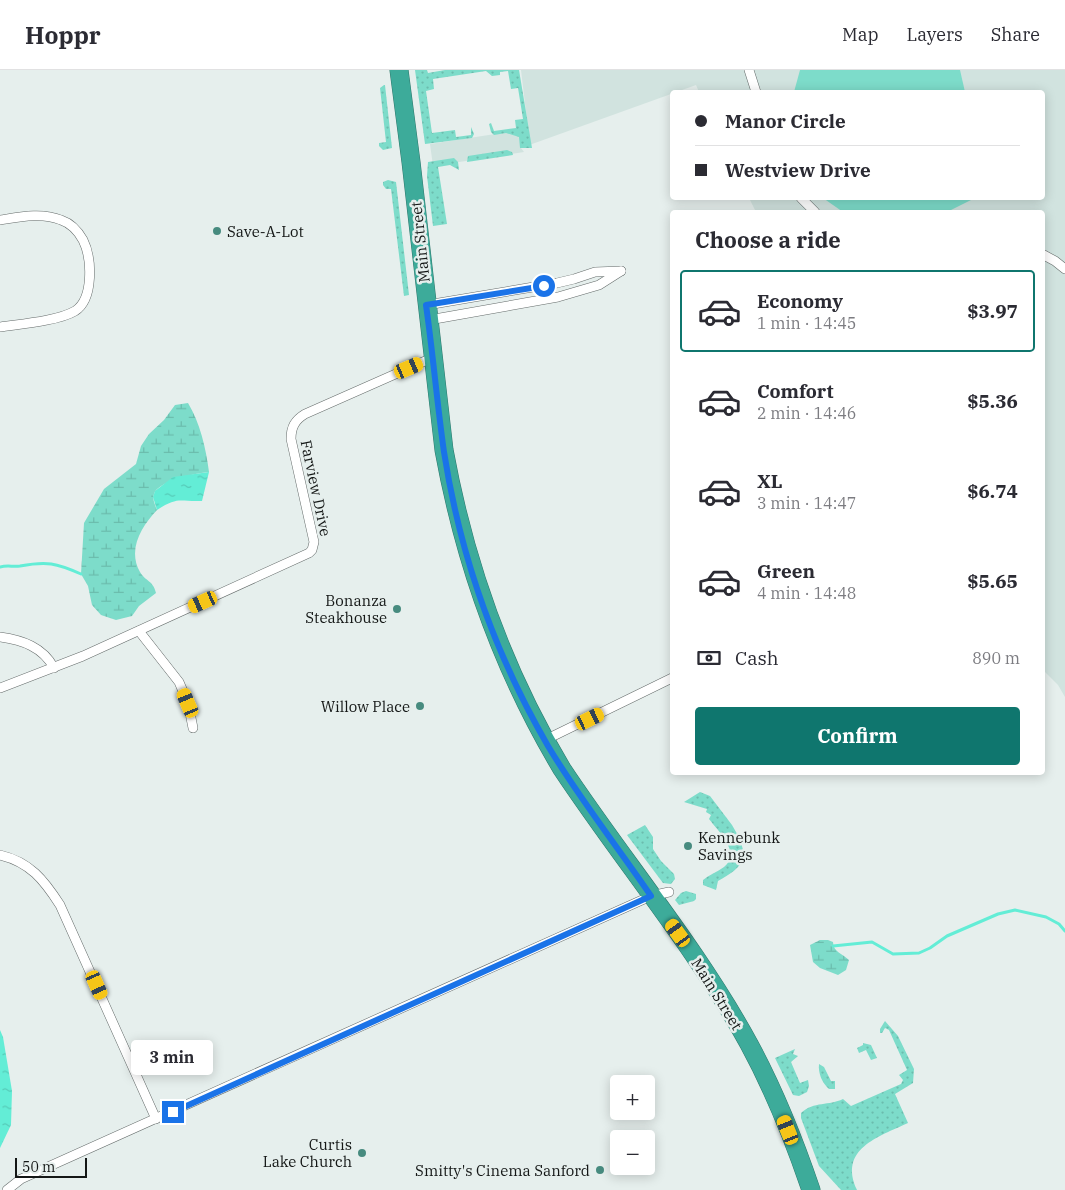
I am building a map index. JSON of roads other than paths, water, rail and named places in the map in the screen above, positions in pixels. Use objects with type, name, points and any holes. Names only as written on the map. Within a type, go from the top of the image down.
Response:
[{"type":"highway","name":"Main Street","points":[[399,70],[444,450],[451,490],[470,566],[499,645],[545,740],[575,789],[691,952],[749,1044],[773,1093],[811,1190]]},
{"type":"street","points":[[749,70],[755,90]]},
{"type":"street","points":[[803,200],[813,210]]},
{"type":"street","points":[[0,220],[39,216],[54,218],[67,223],[82,239],[87,257],[89,278],[86,299],[74,312],[38,321],[0,327]]},
{"type":"street","points":[[1045,256],[1065,269]]},
{"type":"street","points":[[621,271],[599,285],[558,297],[428,313],[574,279],[594,272],[621,271]]},
{"type":"street","name":"Farview Drive","points":[[0,688],[54,668],[139,631],[311,552],[314,542],[291,439],[291,430],[294,423],[305,414],[434,357]]},
{"type":"street","points":[[139,631],[179,682],[188,703],[193,728]]},
{"type":"street","points":[[0,637],[23,641],[30,645],[45,655],[54,668]]},
{"type":"street","points":[[545,740],[670,679]]},
{"type":"street","points":[[0,855],[17,860],[27,866],[44,881],[60,905],[156,1120]]},
{"type":"street","points":[[7,1190],[21,1179],[651,896],[670,892]]},
{"type":"water","points":[[209,472],[202,501],[175,501],[157,510],[153,497],[155,491],[173,477]]},
{"type":"water","points":[[0,1030],[3,1037],[12,1091],[11,1125],[0,1148]]},
{"type":"waterway","points":[[0,567],[51,564],[65,567],[81,574]]},
{"type":"waterway","points":[[833,946],[872,942],[893,954],[919,953],[947,936],[998,914],[1015,910],[1046,917],[1059,924],[1065,931]]},
{"type":"place","name":"Save-A-Lot","points":[[217,231]]},
{"type":"place","name":"Bonanza Steakhouse","points":[[397,609]]},
{"type":"place","name":"Willow Place","points":[[420,706]]},
{"type":"place","name":"Kennebunk Savings","points":[[688,846]]},
{"type":"place","name":"Curtis Lake Church","points":[[362,1153]]},
{"type":"place","name":"Smitty's Cinema Sanford","points":[[600,1170]]}]
